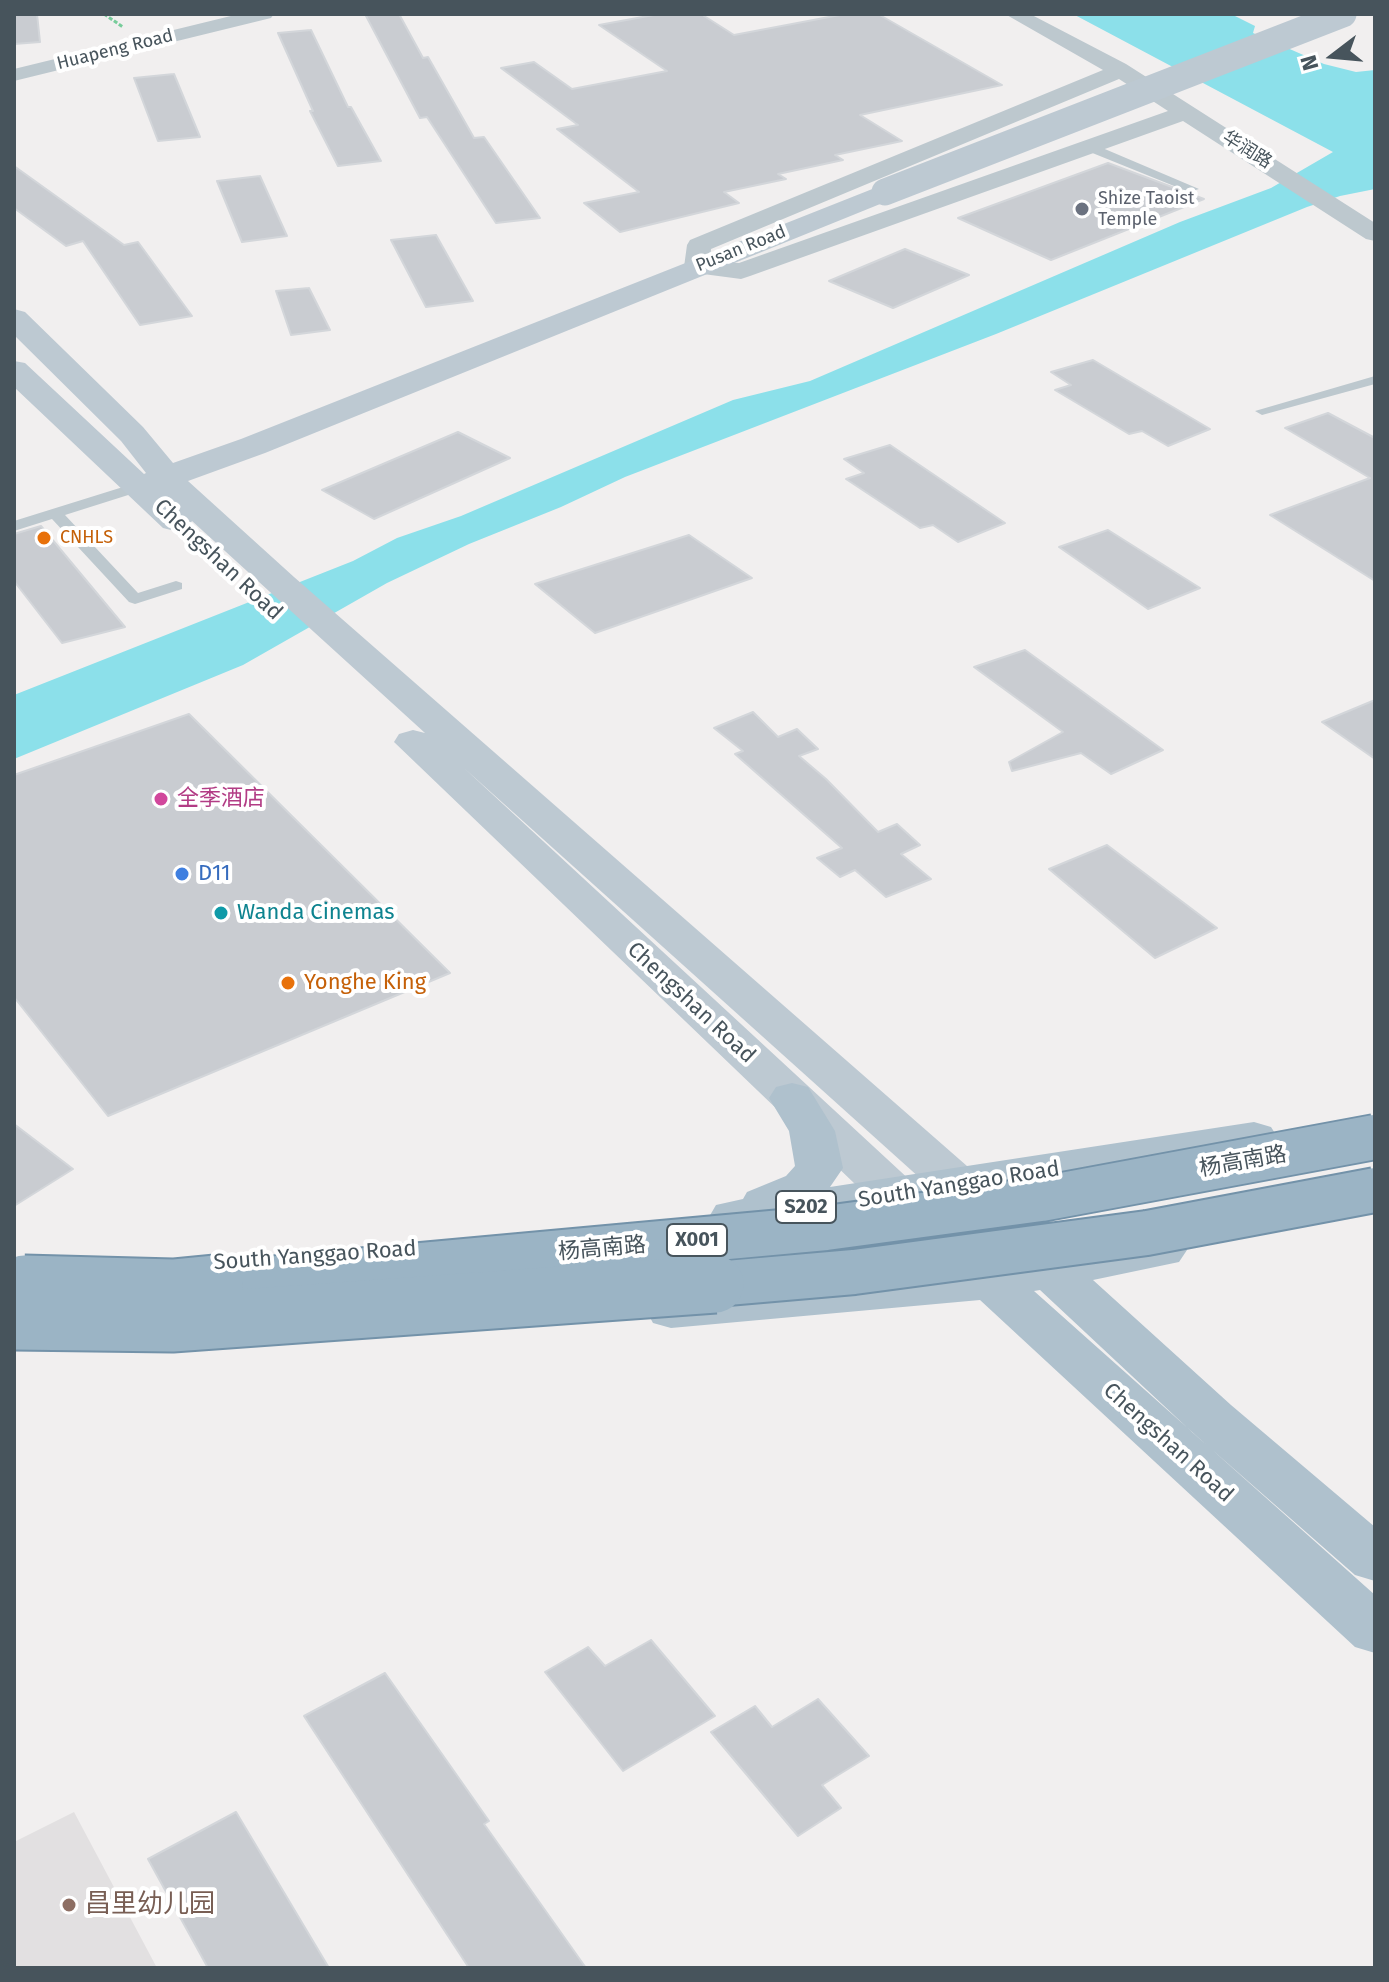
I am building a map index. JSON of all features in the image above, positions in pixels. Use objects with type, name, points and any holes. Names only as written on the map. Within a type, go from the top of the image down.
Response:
[{"type":"highway","name":"杨高南路","points":[[14,1284],[173,1288],[826,1228],[1041,1199],[1375,1137]]},
{"type":"highway","name":"杨高南路","points":[[14,1321],[172,1323],[588,1295],[854,1272],[1147,1233],[1375,1190]]},
{"type":"main road","name":"Pusan Road","points":[[153,482],[253,446],[885,192],[1343,14]]},
{"type":"main road","name":"Chengshan Road","points":[[14,318],[132,434],[153,482]]},
{"type":"main road","name":"Chengshan Road","points":[[14,370],[153,482],[329,645],[958,1185],[1049,1271],[1375,1559]]},
{"type":"main road","name":"Chengshan Road","points":[[329,645],[792,1098],[1375,1630]]},
{"type":"main road","points":[[716,1219],[803,1188],[819,1168],[812,1131],[792,1098]]},
{"type":"main road","name":"South Yanggao Road","points":[[14,1261],[177,1265],[634,1232],[896,1195],[1375,1116]]},
{"type":"main road","points":[[14,1340],[177,1345],[752,1305],[989,1281],[1375,1211]]},
{"type":"street","name":"Huapeng Road","points":[[14,75],[264,14]]},
{"type":"street","name":"华润路","points":[[1015,14],[1118,69],[1375,234]]},
{"type":"street","points":[[1118,69],[1106,78],[699,245],[697,267],[741,271],[1187,112]]},
{"type":"street","points":[[1018,114],[1051,109],[1070,112],[1101,124],[1108,134],[1094,145]]},
{"type":"lane","points":[[1094,145],[1193,189]]},
{"type":"lane","points":[[1262,411],[1375,380]]},
{"type":"lane","points":[[14,526],[153,482]]},
{"type":"lane","points":[[55,513],[135,599],[176,586]]},
{"type":"shaded area","name":"昌里幼儿园","points":[[74,1812],[157,1968],[14,1968],[14,1842]]},
{"type":"water","points":[[1073,14],[1231,14],[1255,26],[1253,33],[1324,64],[1356,72],[1375,70],[1375,189],[1307,207],[996,334],[625,477],[387,583],[243,665],[14,759],[14,695],[353,561],[397,538],[461,516],[733,400],[810,381],[1180,222],[1271,188],[1333,152]]},
{"type":"building","points":[[14,14],[37,14],[40,42],[14,44]]},
{"type":"building","points":[[365,14],[399,14],[423,58],[428,57],[474,138],[484,137],[540,218],[496,223],[427,117],[420,118]]},
{"type":"building","points":[[659,14],[701,14],[734,35],[845,14],[878,14],[1002,85],[860,115],[902,141],[835,155],[843,160],[778,174],[786,179],[724,192],[739,203],[620,232],[584,203],[639,192],[557,129],[578,125],[501,68],[534,62],[572,89],[667,71],[599,25]]},
{"type":"building","points":[[311,30],[348,107],[351,107],[381,161],[338,166],[310,111],[313,111],[278,33]]},
{"type":"building","points":[[174,74],[200,137],[158,141],[134,78]]},
{"type":"building","name":"Shize Taoist Temple","points":[[1108,163],[1204,199],[1051,260],[958,218]]},
{"type":"building","points":[[14,166],[124,245],[138,242],[192,316],[140,325],[83,241],[66,246],[14,208]]},
{"type":"building","points":[[260,176],[287,236],[242,242],[217,181]]},
{"type":"building","points":[[436,235],[473,301],[426,307],[391,240]]},
{"type":"building","points":[[905,249],[969,275],[893,308],[829,281]]},
{"type":"building","points":[[309,288],[330,330],[291,335],[276,291]]},
{"type":"building","points":[[1093,360],[1210,429],[1168,446],[1142,431],[1129,434],[1055,390],[1071,385],[1051,372]]},
{"type":"building","points":[[1328,413],[1375,438],[1375,581],[1270,515],[1370,478],[1285,428]]},
{"type":"building","points":[[458,432],[510,458],[374,519],[322,490]]},
{"type":"building","points":[[890,445],[1005,523],[958,542],[933,525],[920,528],[846,479],[864,473],[844,459]]},
{"type":"building","points":[[41,526],[125,627],[62,643],[14,581],[14,534]]},
{"type":"building","points":[[1108,530],[1200,588],[1148,609],[1059,547]]},
{"type":"building","points":[[689,535],[752,578],[595,633],[535,584]]},
{"type":"building","points":[[1025,650],[1163,750],[1111,774],[1081,753],[1012,771],[1009,762],[1063,732],[974,667]]},
{"type":"building","points":[[1375,700],[1375,759],[1322,722]]},
{"type":"building","points":[[753,712],[778,737],[797,729],[818,749],[799,756],[878,832],[897,824],[920,845],[901,854],[931,879],[886,897],[855,870],[840,877],[817,858],[842,848],[735,754],[743,751],[714,728]]},
{"type":"building","name":"D11","points":[[189,714],[450,973],[108,1116],[14,997],[14,775]]},
{"type":"building","points":[[1107,845],[1217,928],[1155,958],[1049,869]]},
{"type":"building","points":[[14,1124],[73,1169],[14,1206]]},
{"type":"building","points":[[651,1640],[715,1716],[623,1771],[545,1672],[588,1647],[605,1666]]},
{"type":"building","points":[[385,1673],[489,1821],[484,1824],[586,1968],[469,1968],[304,1716]]},
{"type":"building","points":[[818,1699],[869,1756],[822,1785],[841,1808],[798,1836],[711,1732],[755,1706],[772,1727]]},
{"type":"building","points":[[236,1812],[329,1968],[208,1968],[148,1859]]},
{"type":"place","name":"Shize Taoist Temple","points":[[1082,209]]},
{"type":"place","name":"CNHLS","points":[[44,538]]},
{"type":"place","name":"全季酒店","points":[[161,799]]},
{"type":"place","name":"D11","points":[[182,874]]},
{"type":"place","name":"Wanda Cinemas","points":[[221,913]]},
{"type":"place","name":"Yonghe King","points":[[288,983]]},
{"type":"place","name":"昌里幼儿园","points":[[69,1905]]}]
